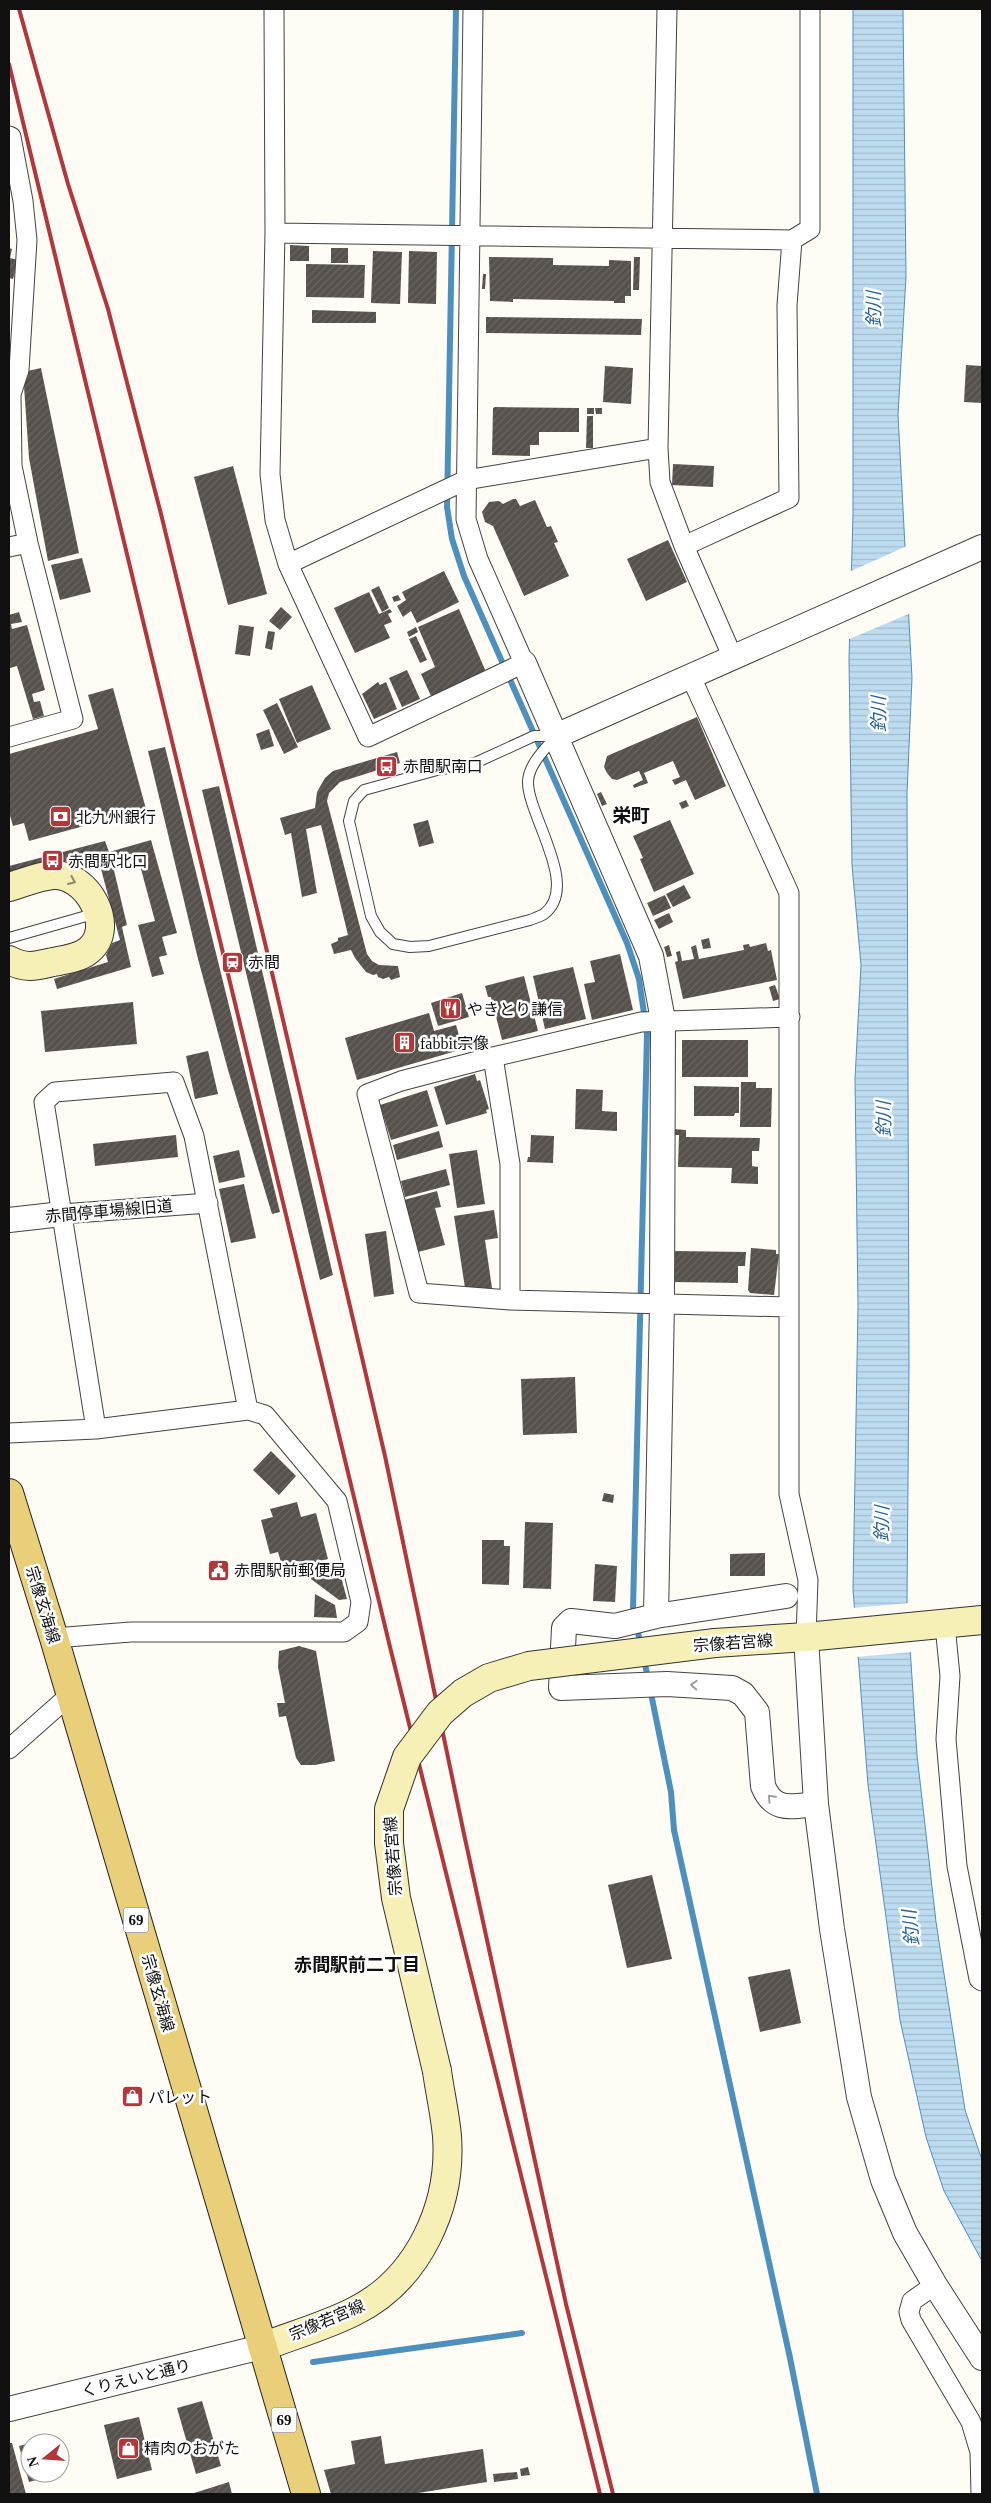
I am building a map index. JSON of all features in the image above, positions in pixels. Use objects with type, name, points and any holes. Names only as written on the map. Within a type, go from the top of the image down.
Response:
[{"type":"main road","points":[[9,887],[54,875],[75,880],[87,890],[98,912],[98,939],[88,951],[72,958],[30,968],[9,960]]},
{"type":"main road","name":"宗像玄海線","points":[[9,1493],[17,1550],[54,1638],[306,2494]]},
{"type":"main road","name":"宗像若宮線","points":[[262,2347],[355,2311],[383,2294],[413,2263],[424,2244],[439,2209],[445,2178],[447,2137],[437,2071],[396,1898],[389,1843],[389,1809],[407,1757],[440,1713],[463,1694],[489,1678],[530,1666],[715,1643],[817,1636],[982,1620]]},
{"type":"street","points":[[274,9],[275,233],[270,474],[275,520],[288,564],[368,737],[524,663]]},
{"type":"street","points":[[473,9],[466,518],[478,559],[651,956],[663,1020],[662,1303],[656,1616]]},
{"type":"street","points":[[667,9],[658,448],[660,482],[684,546],[733,658]]},
{"type":"street","points":[[275,233],[662,236],[792,240],[810,229],[810,9]]},
{"type":"street","points":[[9,136],[11,137],[23,201],[27,240],[19,370],[10,393],[12,466],[28,544],[73,719],[9,737]]},
{"type":"street","points":[[684,546],[789,498],[787,305],[792,240]]},
{"type":"street","points":[[288,564],[466,480],[658,448]]},
{"type":"street","points":[[9,546],[28,544]]},
{"type":"street","points":[[556,736],[982,547]]},
{"type":"street","points":[[691,677],[789,893],[789,1494],[808,1580],[817,1636],[816,1804],[832,1929],[859,2096],[883,2180],[905,2233],[935,2286],[982,2358]]},
{"type":"street","points":[[788,1307],[510,1300],[419,1293],[367,1094],[401,1081],[493,1056],[641,1022],[790,1017]]},
{"type":"street","points":[[493,1056],[510,1164],[510,1300]]},
{"type":"street","points":[[96,1429],[44,1102],[55,1092],[174,1082],[194,1136],[248,1410]]},
{"type":"street","name":"赤間停車場線旧道","points":[[9,1220],[62,1214],[208,1204]]},
{"type":"street","points":[[9,1433],[96,1429],[248,1410],[265,1415],[337,1501],[361,1602],[358,1622],[344,1632],[131,1632],[54,1638]]},
{"type":"street","points":[[786,1596],[656,1616],[615,1626],[571,1620],[564,1628],[561,1688],[667,1684],[732,1688],[743,1694],[757,1712],[762,1777],[766,1795],[774,1803],[784,1807],[816,1804]]},
{"type":"street","points":[[942,1625],[950,1676],[946,1740],[957,1866],[979,1979],[982,1981]]},
{"type":"street","points":[[9,1750],[70,1695]]},
{"type":"street","points":[[935,2286],[912,2301],[909,2312],[911,2320],[971,2422],[980,2452],[981,2494]]},
{"type":"street","name":"くりえいと通り","points":[[9,2409],[262,2347]]},
{"type":"lane","points":[[534,736],[556,736],[535,761],[528,780],[558,885],[555,900],[545,913],[530,920],[429,946],[410,947],[393,944],[380,932],[371,916],[349,821],[354,801],[364,790],[437,770],[475,763],[534,736]]},
{"type":"lane","points":[[9,938],[98,912]]},
{"type":"water","name":"釣川","points":[[853,9],[903,9],[906,276],[898,415],[912,678],[907,793],[909,1364],[907,1601],[917,1755],[936,1922],[965,2110],[982,2160],[982,2261],[944,2191],[926,2137],[900,2020],[868,1785],[853,1589],[858,1306],[855,1079],[861,965],[852,865],[849,659],[853,514]]},
{"type":"pier","points":[[907,546],[911,613],[847,640],[849,572]]},
{"type":"pier","points":[[910,1603],[913,1652],[856,1657],[852,1608]]},
{"type":"building","points":[[290,245],[309,246],[309,261],[290,261]]},
{"type":"building","points":[[9,248],[12,249],[10,258],[18,260],[13,279],[9,278]]},
{"type":"building","points":[[331,248],[348,248],[348,263],[331,263]]},
{"type":"building","points":[[373,251],[402,252],[400,304],[371,303]]},
{"type":"building","points":[[409,251],[437,252],[436,304],[408,303]]},
{"type":"building","points":[[489,257],[553,258],[553,265],[609,266],[609,260],[631,261],[631,296],[625,296],[625,303],[614,303],[614,301],[513,299],[513,302],[490,301]]},
{"type":"building","points":[[634,257],[640,257],[639,290],[633,290]]},
{"type":"building","points":[[306,264],[365,265],[364,298],[306,297]]},
{"type":"building","points":[[483,274],[486,274],[485,289],[482,289]]},
{"type":"building","points":[[312,310],[376,312],[376,323],[312,323]]},
{"type":"building","points":[[486,317],[642,319],[641,335],[486,333]]},
{"type":"building","points":[[966,365],[982,366],[982,403],[964,402]]},
{"type":"building","points":[[605,366],[633,368],[631,404],[603,402]]},
{"type":"building","points":[[41,368],[79,553],[48,561],[29,458],[23,372]]},
{"type":"building","points":[[493,408],[579,408],[579,432],[539,432],[539,445],[530,445],[530,456],[492,455]]},
{"type":"building","points":[[587,408],[594,408],[594,414],[587,414]]},
{"type":"building","points":[[595,408],[602,408],[602,414],[596,414]]},
{"type":"building","points":[[587,416],[593,416],[593,448],[586,448]]},
{"type":"building","points":[[673,464],[714,466],[713,487],[672,485]]},
{"type":"building","points":[[233,466],[267,594],[228,605],[194,477]]},
{"type":"building","points":[[516,499],[520,506],[535,500],[547,527],[551,526],[558,542],[554,543],[569,576],[524,596],[493,526],[485,522],[482,512],[489,502],[499,501],[503,504]]},
{"type":"building","points":[[668,540],[687,582],[646,601],[627,559]]},
{"type":"building","points":[[82,558],[91,592],[60,600],[51,565]]},
{"type":"building","points":[[444,571],[459,602],[417,623],[411,611],[403,617],[397,606],[406,600],[402,592]]},
{"type":"building","points":[[379,586],[389,608],[382,612],[371,590]]},
{"type":"building","points":[[369,592],[379,614],[390,609],[392,612],[388,614],[392,622],[384,625],[390,638],[355,653],[334,608]]},
{"type":"building","points":[[398,595],[401,600],[394,602],[392,597]]},
{"type":"building","points":[[281,607],[292,617],[280,630],[269,621]]},
{"type":"building","points":[[459,609],[486,672],[431,696],[421,674],[435,667],[418,627]]},
{"type":"building","points":[[19,612],[22,622],[11,624],[12,629],[27,625],[45,690],[32,694],[34,702],[40,701],[44,716],[33,719],[17,666],[10,668],[9,662],[9,615]]},
{"type":"building","points":[[239,625],[254,627],[250,656],[235,654]]},
{"type":"building","points":[[416,627],[418,632],[409,637],[407,632]]},
{"type":"building","points":[[268,631],[275,632],[272,650],[265,648]]},
{"type":"building","points":[[416,636],[427,660],[420,663],[409,639]]},
{"type":"building","points":[[407,670],[420,699],[402,707],[389,678]]},
{"type":"building","points":[[378,682],[380,685],[386,682],[397,709],[374,719],[362,694]]},
{"type":"building","points":[[312,685],[331,729],[297,743],[279,699]]},
{"type":"building","points":[[113,688],[146,809],[29,841],[24,823],[13,826],[9,812],[9,754],[98,729],[88,695]]},
{"type":"building","points":[[277,703],[298,747],[284,754],[263,710]]},
{"type":"building","points":[[697,717],[726,786],[695,800],[686,780],[675,785],[672,780],[680,777],[673,761],[644,773],[648,783],[634,788],[633,785],[643,780],[639,771],[617,780],[612,779],[607,773],[604,767],[607,756]]},
{"type":"building","points":[[269,729],[274,746],[261,750],[256,734]]},
{"type":"building","points":[[165,747],[280,1212],[272,1214],[228,1070],[198,959],[148,751]]},
{"type":"building","points":[[397,752],[400,763],[340,782],[329,793],[327,801],[367,954],[372,961],[379,965],[398,966],[400,977],[391,980],[389,977],[383,979],[378,977],[377,974],[373,975],[366,972],[351,950],[334,954],[331,944],[338,941],[338,938],[348,935],[321,825],[306,829],[317,893],[302,897],[291,833],[285,835],[280,818],[315,808],[317,792],[325,778],[333,771]]},
{"type":"building","points":[[219,786],[333,1275],[320,1280],[202,790]]},
{"type":"building","points":[[601,792],[607,804],[602,806],[597,794]]},
{"type":"building","points":[[686,800],[689,806],[682,809],[679,803]]},
{"type":"building","points":[[428,820],[434,843],[419,847],[413,824]]},
{"type":"building","points":[[670,820],[694,874],[654,892],[640,859],[643,858],[633,836]]},
{"type":"building","points":[[151,840],[177,933],[162,937],[167,955],[159,957],[164,974],[152,977],[138,925],[155,921],[138,858],[112,862],[127,925],[122,927],[131,967],[57,989],[54,979],[108,962],[106,955],[112,943],[120,940],[101,869],[86,856],[9,876],[9,866],[105,841],[109,852]]},
{"type":"building","points":[[684,885],[691,898],[673,907],[666,894]]},
{"type":"building","points":[[665,895],[671,908],[653,916],[647,903]]},
{"type":"building","points":[[669,913],[673,922],[659,929],[654,920]]},
{"type":"building","points":[[709,938],[711,948],[703,949],[701,940]]},
{"type":"building","points":[[766,943],[768,951],[771,950],[777,980],[683,999],[675,962],[678,961],[676,952],[680,951],[682,961],[694,959],[691,947],[696,945],[699,959],[744,950],[743,945],[749,944],[750,947]]},
{"type":"building","points":[[669,945],[672,956],[667,957],[664,947]]},
{"type":"building","points":[[620,954],[633,1010],[592,1020],[584,984],[595,982],[590,961]]},
{"type":"building","points":[[573,967],[586,1019],[545,1029],[533,976]]},
{"type":"building","points":[[524,976],[538,1031],[502,1040],[491,997],[488,997],[485,986]]},
{"type":"building","points":[[775,985],[780,999],[773,1001],[769,987]]},
{"type":"building","points":[[462,993],[469,1017],[438,1026],[431,1003]]},
{"type":"building","points":[[133,1002],[137,1044],[45,1052],[41,1011]]},
{"type":"building","name":"fabbit宗像","points":[[429,1013],[434,1031],[456,1025],[463,1049],[357,1080],[345,1038]]},
{"type":"building","points":[[682,1040],[748,1040],[748,1077],[682,1077]]},
{"type":"building","points":[[208,1051],[218,1094],[195,1099],[186,1056]]},
{"type":"building","points":[[475,1074],[477,1081],[480,1080],[489,1109],[486,1110],[487,1113],[446,1125],[434,1087]]},
{"type":"building","points":[[741,1082],[756,1082],[756,1088],[772,1088],[771,1127],[740,1127]]},
{"type":"building","points":[[694,1086],[739,1087],[739,1113],[735,1113],[734,1116],[694,1116]]},
{"type":"building","points":[[576,1089],[603,1090],[602,1111],[617,1112],[617,1131],[575,1129]]},
{"type":"building","points":[[427,1090],[438,1126],[391,1140],[380,1105]]},
{"type":"building","points":[[674,1129],[686,1130],[686,1137],[760,1138],[759,1151],[752,1151],[752,1166],[758,1167],[758,1184],[731,1183],[732,1168],[678,1167],[679,1135],[674,1135]]},
{"type":"building","points":[[439,1131],[443,1147],[397,1160],[393,1145]]},
{"type":"building","points":[[176,1135],[178,1157],[95,1166],[93,1144]]},
{"type":"building","points":[[531,1135],[554,1136],[553,1163],[527,1162],[528,1157],[530,1157]]},
{"type":"building","points":[[239,1150],[245,1177],[219,1183],[213,1156]]},
{"type":"building","points":[[477,1150],[485,1204],[457,1208],[449,1154]]},
{"type":"building","points":[[446,1169],[450,1185],[405,1197],[401,1181]]},
{"type":"building","points":[[244,1184],[256,1238],[231,1243],[219,1189]]},
{"type":"building","points":[[437,1191],[441,1207],[435,1208],[445,1245],[418,1252],[404,1200]]},
{"type":"building","points":[[494,1210],[498,1238],[485,1240],[492,1288],[465,1288],[454,1216]]},
{"type":"building","points":[[386,1231],[394,1294],[374,1297],[365,1234]]},
{"type":"building","points":[[751,1248],[776,1250],[776,1254],[779,1254],[774,1295],[750,1293],[748,1290]]},
{"type":"building","points":[[675,1251],[746,1252],[745,1266],[738,1266],[738,1283],[673,1282],[673,1254],[675,1254]]},
{"type":"building","points":[[575,1377],[577,1433],[523,1435],[521,1379]]},
{"type":"building","points":[[271,1451],[296,1476],[279,1495],[253,1470]]},
{"type":"building","points":[[604,1493],[614,1495],[613,1503],[602,1501]]},
{"type":"building","points":[[297,1502],[301,1517],[316,1513],[328,1559],[300,1566],[298,1561],[286,1565],[285,1561],[281,1562],[278,1552],[270,1554],[261,1520],[273,1517],[270,1509]]},
{"type":"building","points":[[525,1522],[553,1523],[551,1589],[523,1588]]},
{"type":"building","points":[[482,1540],[504,1540],[504,1546],[510,1546],[509,1585],[482,1584]]},
{"type":"building","points":[[765,1553],[765,1576],[730,1576],[730,1554]]},
{"type":"building","points":[[337,1562],[347,1599],[339,1600],[299,1570]]},
{"type":"building","points":[[595,1564],[617,1566],[615,1602],[593,1601]]},
{"type":"building","points":[[315,1594],[335,1605],[337,1618],[314,1617]]},
{"type":"building","points":[[299,1646],[316,1651],[335,1761],[315,1765],[301,1765],[296,1758],[286,1716],[279,1717],[277,1703],[285,1703],[278,1667],[279,1651]]},
{"type":"building","points":[[652,1875],[672,1959],[627,1968],[608,1885]]},
{"type":"building","points":[[790,1969],[801,2023],[760,2032],[748,1977]]},
{"type":"building","points":[[202,2401],[221,2466],[196,2474],[177,2408]]},
{"type":"building","name":"精肉のおがた","points":[[139,2417],[152,2470],[117,2479],[104,2425]]},
{"type":"building","points":[[381,2436],[385,2464],[483,2449],[487,2482],[412,2494],[331,2494],[324,2470],[355,2464],[351,2441]]},
{"type":"building","points":[[9,2443],[12,2443],[20,2472],[20,2483],[23,2483],[26,2494],[9,2494]]},
{"type":"building","points":[[528,2467],[530,2475],[521,2476],[520,2469]]},
{"type":"building","points":[[517,2472],[518,2479],[494,2482],[493,2474]]},
{"type":"building","points":[[229,2482],[232,2494],[191,2494]]},
{"type":"waterway","points":[[456,9],[447,507],[452,539],[464,576],[627,943],[639,979],[647,1034],[633,1608],[641,1647]]},
{"type":"waterway","points":[[644,1659],[671,1792],[674,1830],[790,2358],[817,2494]]},
{"type":"waterway","points":[[313,2362],[522,2333]]},
{"type":"railway","points":[[19,9],[68,184],[108,309],[161,514],[265,943],[385,1456],[464,1834],[566,2304],[613,2494]]},
{"type":"railway","points":[[9,64],[390,1647],[600,2494]]},
{"type":"place","name":"赤間駅南口","points":[[387,766]]},
{"type":"place","name":"北九州銀行","points":[[60,817]]},
{"type":"place","name":"赤間駅北口","points":[[52,861]]},
{"type":"place","name":"赤間","points":[[232,962]]},
{"type":"place","name":"やきとり謙信","points":[[451,1009]]},
{"type":"place","name":"fabbit宗像","points":[[404,1043]]},
{"type":"place","name":"赤間駅前郵便局","points":[[218,1570]]},
{"type":"place","name":"パレット","points":[[132,2097]]},
{"type":"place","name":"精肉のおがた","points":[[128,2448]]},
{"type":"district","name":"栄町","points":[[631,815]]},
{"type":"district","name":"赤間駅前二丁目","points":[[357,1965]]}]
